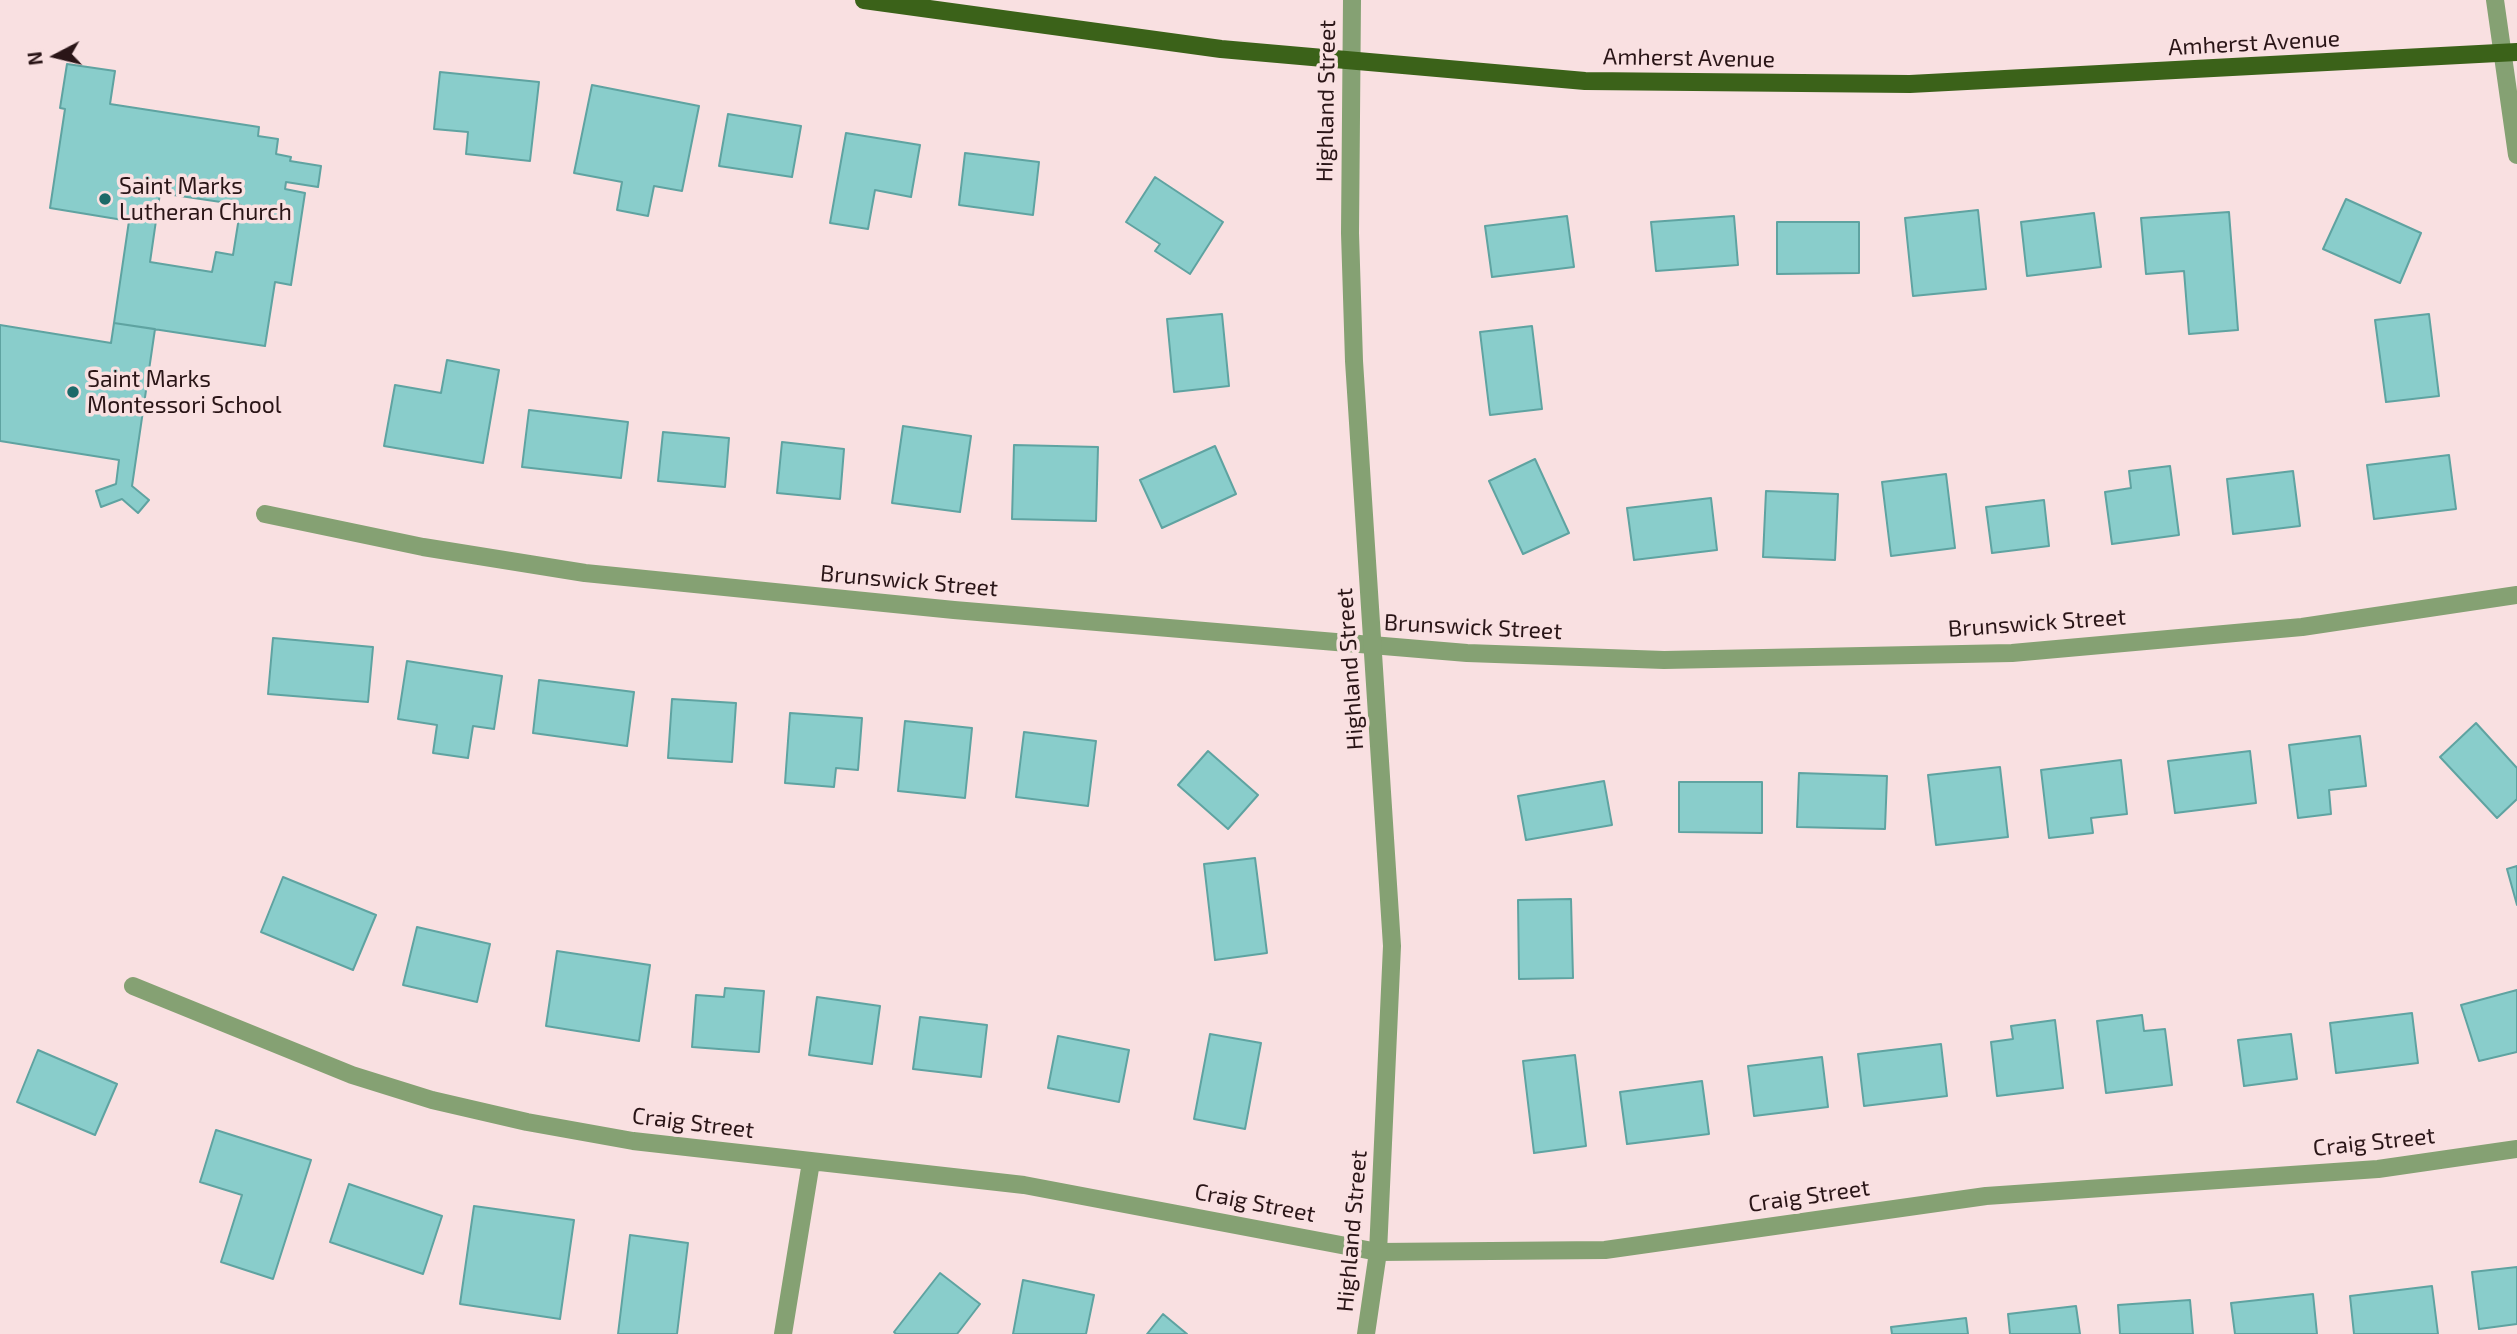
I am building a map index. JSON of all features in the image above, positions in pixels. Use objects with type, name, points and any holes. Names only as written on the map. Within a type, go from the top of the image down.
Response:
[{"type":"main road","name":"Amherst Avenue","points":[[864,0],[1221,50],[1585,81],[1910,85],[2509,53]]},
{"type":"street","name":"Highland Street","points":[[1352,0],[1350,233],[1353,336],[1392,946],[1378,1252],[1366,1334]]},
{"type":"street","points":[[2495,0],[2509,53],[2517,155]]},
{"type":"street","name":"Brunswick Street","points":[[265,513],[423,547],[585,573],[1374,647],[1664,660],[2012,653],[2302,627],[2517,595]]},
{"type":"street","name":"Craig Street","points":[[133,986],[352,1075],[432,1100],[527,1122],[633,1140],[811,1162],[958,1175],[1024,1185],[1378,1252],[1605,1250],[1986,1196],[2378,1169],[2517,1149]]},
{"type":"street","points":[[783,1334],[811,1162]]},
{"type":"building","name":"Saint Marks Lutheran Church","points":[[67,64],[115,71],[110,104],[259,127],[258,136],[278,139],[276,154],[291,157],[290,161],[321,166],[318,187],[286,182],[285,189],[305,193],[291,285],[275,282],[265,346],[114,323],[129,221],[50,208],[65,109],[60,108]],"holes":[[[160,193],[241,205],[233,255],[216,252],[212,272],[150,262]]]},
{"type":"building","points":[[440,72],[539,82],[530,161],[466,154],[468,132],[434,129]]},
{"type":"building","points":[[592,85],[699,106],[682,191],[654,186],[648,216],[617,210],[622,182],[574,173]]},
{"type":"building","points":[[728,114],[801,126],[792,177],[719,166]]},
{"type":"building","points":[[846,133],[920,145],[911,197],[875,190],[868,229],[830,223]]},
{"type":"building","points":[[965,153],[1039,162],[1033,215],[959,205]]},
{"type":"building","points":[[1155,177],[1223,222],[1190,274],[1155,251],[1160,244],[1126,222]]},
{"type":"building","points":[[2346,199],[2421,233],[2400,283],[2323,249]]},
{"type":"building","points":[[1978,210],[1986,289],[1913,296],[1905,218]]},
{"type":"building","points":[[2229,212],[2238,330],[2189,334],[2184,271],[2146,274],[2141,218]]},
{"type":"building","points":[[2094,213],[2101,267],[2027,276],[2021,222]]},
{"type":"building","points":[[1567,216],[1574,267],[1492,277],[1485,226]]},
{"type":"building","points":[[1734,216],[1738,265],[1656,271],[1651,222]]},
{"type":"building","points":[[1777,222],[1859,222],[1859,273],[1777,274]]},
{"type":"building","points":[[1222,314],[1229,386],[1174,392],[1167,319]]},
{"type":"building","points":[[2429,314],[2439,396],[2386,402],[2375,320]]},
{"type":"building","name":"Saint Marks Montessori School","points":[[114,323],[155,329],[132,486],[149,500],[138,513],[122,499],[101,507],[96,491],[116,484],[119,460],[0,441],[0,325],[111,343]]},
{"type":"building","points":[[1532,326],[1542,409],[1490,415],[1480,332]]},
{"type":"building","points":[[447,360],[499,370],[483,463],[384,446],[395,385],[441,393]]},
{"type":"building","points":[[529,410],[628,422],[621,478],[522,467]]},
{"type":"building","points":[[903,426],[971,436],[960,512],[892,503]]},
{"type":"building","points":[[663,432],[729,438],[725,487],[658,481]]},
{"type":"building","points":[[782,442],[844,449],[840,499],[777,493]]},
{"type":"building","points":[[1014,445],[1098,447],[1096,521],[1012,519]]},
{"type":"building","points":[[1215,446],[1236,494],[1162,528],[1140,480]]},
{"type":"building","points":[[2449,455],[2456,509],[2374,519],[2367,465]]},
{"type":"building","points":[[1535,459],[1569,533],[1523,554],[1489,481]]},
{"type":"building","points":[[2170,466],[2179,535],[2112,544],[2105,492],[2131,488],[2129,471]]},
{"type":"building","points":[[2293,471],[2300,526],[2233,534],[2227,479]]},
{"type":"building","points":[[1946,474],[1955,548],[1891,556],[1882,482]]},
{"type":"building","points":[[1766,491],[1838,494],[1835,560],[1763,557]]},
{"type":"building","points":[[1711,498],[1717,550],[1634,560],[1627,508]]},
{"type":"building","points":[[2044,500],[2049,546],[1992,553],[1986,507]]},
{"type":"building","points":[[273,638],[373,647],[368,702],[268,694]]},
{"type":"building","points":[[407,661],[502,676],[494,729],[473,726],[468,758],[433,753],[437,725],[398,719]]},
{"type":"building","points":[[539,680],[634,692],[627,746],[533,733]]},
{"type":"building","points":[[672,699],[736,703],[732,762],[668,758]]},
{"type":"building","points":[[790,713],[862,718],[858,770],[836,768],[834,787],[785,783]]},
{"type":"building","points":[[905,721],[972,728],[965,798],[898,791]]},
{"type":"building","points":[[2476,723],[2517,768],[2517,799],[2497,818],[2440,757]]},
{"type":"building","points":[[1024,732],[1096,741],[1088,806],[1016,797]]},
{"type":"building","points":[[2360,736],[2366,786],[2329,790],[2331,814],[2298,818],[2289,745]]},
{"type":"building","points":[[1208,751],[1258,795],[1228,829],[1178,785]]},
{"type":"building","points":[[2250,751],[2256,803],[2175,813],[2168,761]]},
{"type":"building","points":[[2121,760],[2127,814],[2091,818],[2093,833],[2049,838],[2041,770]]},
{"type":"building","points":[[2000,767],[2008,837],[1936,845],[1928,775]]},
{"type":"building","points":[[1799,773],[1887,776],[1885,829],[1797,827]]},
{"type":"building","points":[[1604,781],[1612,825],[1526,840],[1518,796]]},
{"type":"building","points":[[1679,782],[1762,782],[1762,833],[1679,832]]},
{"type":"building","points":[[1255,858],[1267,953],[1215,960],[1204,864]]},
{"type":"building","points":[[2517,866],[2517,905],[2507,869]]},
{"type":"building","points":[[283,877],[376,915],[353,970],[261,932]]},
{"type":"building","points":[[1571,899],[1573,978],[1519,979],[1518,900]]},
{"type":"building","points":[[417,927],[490,944],[477,1002],[403,985]]},
{"type":"building","points":[[557,951],[650,965],[639,1041],[546,1026]]},
{"type":"building","points":[[725,988],[764,991],[759,1052],[692,1047],[696,995],[724,997]]},
{"type":"building","points":[[2517,990],[2517,1052],[2479,1061],[2461,1005]]},
{"type":"building","points":[[817,997],[880,1006],[872,1064],[809,1055]]},
{"type":"building","points":[[2412,1013],[2418,1063],[2336,1073],[2330,1023]]},
{"type":"building","points":[[2142,1015],[2144,1031],[2165,1029],[2172,1085],[2106,1093],[2097,1021]]},
{"type":"building","points":[[920,1017],[987,1025],[981,1077],[913,1069]]},
{"type":"building","points":[[2055,1020],[2063,1088],[1997,1096],[1991,1042],[2013,1039],[2011,1026]]},
{"type":"building","points":[[1210,1034],[1261,1043],[1245,1129],[1194,1119]]},
{"type":"building","points":[[2291,1034],[2297,1079],[2244,1086],[2238,1040]]},
{"type":"building","points":[[1058,1036],[1129,1050],[1119,1102],[1048,1088]]},
{"type":"building","points":[[1941,1044],[1947,1096],[1864,1106],[1858,1054]]},
{"type":"building","points":[[38,1050],[117,1084],[95,1135],[17,1102]]},
{"type":"building","points":[[1575,1055],[1586,1146],[1534,1153],[1523,1061]]},
{"type":"building","points":[[1822,1057],[1828,1107],[1754,1116],[1748,1066]]},
{"type":"building","points":[[1702,1081],[1709,1134],[1627,1144],[1620,1092]]},
{"type":"building","points":[[216,1130],[311,1160],[273,1279],[221,1262],[242,1195],[200,1182]]},
{"type":"building","points":[[349,1184],[442,1216],[423,1274],[330,1242]]},
{"type":"building","points":[[474,1206],[574,1220],[560,1319],[460,1304]]},
{"type":"building","points":[[630,1235],[688,1243],[677,1334],[618,1334]]},
{"type":"building","points":[[2517,1267],[2517,1324],[2479,1329],[2472,1272]]},
{"type":"building","points":[[940,1273],[980,1304],[957,1334],[896,1334],[894,1332]]},
{"type":"building","points":[[1023,1280],[1094,1295],[1086,1334],[1013,1334]]},
{"type":"building","points":[[2432,1286],[2438,1334],[2354,1334],[2350,1296]]},
{"type":"building","points":[[2313,1294],[2317,1334],[2235,1334],[2231,1303]]},
{"type":"building","points":[[2190,1300],[2193,1334],[2120,1334],[2118,1305]]},
{"type":"building","points":[[2076,1306],[2080,1334],[2010,1334],[2008,1314]]},
{"type":"building","points":[[1163,1314],[1187,1334],[1147,1334]]},
{"type":"building","points":[[1966,1318],[1968,1334],[1892,1334],[1891,1327]]},
{"type":"place","name":"Saint Marks Lutheran Church","points":[[105,199]]},
{"type":"place","name":"Saint Marks Montessori School","points":[[73,392]]}]
